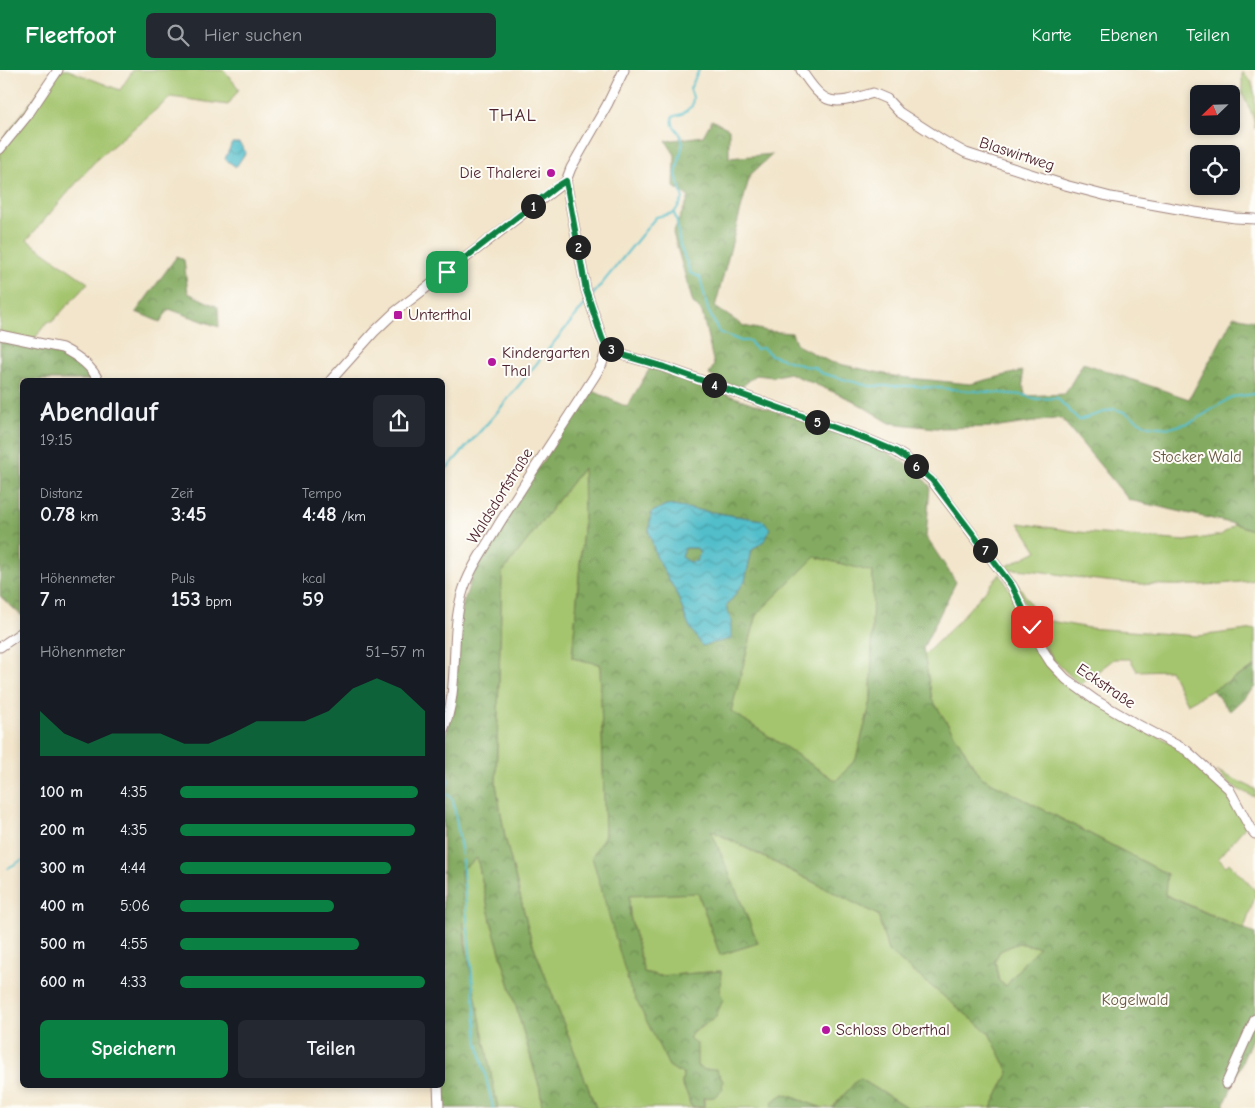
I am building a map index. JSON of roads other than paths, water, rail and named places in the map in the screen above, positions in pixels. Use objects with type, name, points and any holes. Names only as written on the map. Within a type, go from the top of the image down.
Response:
[{"type":"street","points":[[0,149],[27,116],[58,70]]},
{"type":"street","points":[[606,347],[588,294],[566,181],[571,168],[607,105],[624,70]]},
{"type":"street","name":"Blaswirtweg","points":[[801,70],[814,89],[827,100],[845,101],[873,93],[887,100],[906,117],[966,153],[1065,185],[1111,197],[1235,218],[1255,219]]},
{"type":"street","points":[[333,378],[374,332],[396,312],[566,181]]},
{"type":"street","points":[[0,335],[62,348],[89,366],[97,378]]},
{"type":"street","name":"Waldsdorfstraße","points":[[445,725],[450,712],[458,614],[462,594],[469,575],[528,477],[596,374],[602,364],[606,347]]},
{"type":"street","name":"Eckstraße","points":[[606,347],[626,356],[664,367],[869,440],[906,458],[932,480],[1005,576],[1018,597],[1044,652],[1066,679],[1095,700],[1186,750],[1229,789],[1255,834]]},
{"type":"street","points":[[0,646],[20,633]]},
{"type":"street","points":[[1226,1084],[1255,1019]]},
{"type":"street","points":[[438,1088],[439,1108]]},
{"type":"water","points":[[232,143],[239,143],[246,152],[236,167],[225,159]]},
{"type":"water","points":[[666,505],[762,520],[770,528],[766,539],[752,550],[745,581],[726,607],[731,620],[731,639],[702,646],[688,624],[677,594],[656,556],[649,532],[651,513]],"holes":[[[685,548],[697,548],[700,553],[697,561],[690,562],[682,557]]]},
{"type":"waterway","points":[[592,296],[656,217],[674,213],[683,199],[676,174],[683,143],[680,134],[673,125],[672,117],[682,114],[692,106],[693,97],[690,89],[699,70]]},
{"type":"waterway","points":[[674,213],[680,245],[690,273],[700,277],[708,310],[719,332],[741,341],[750,341],[755,349],[763,348],[771,355],[804,366],[814,367],[821,373],[869,386],[914,386],[1023,395],[1036,399],[1057,398],[1079,420],[1114,409],[1124,412],[1148,426],[1170,428],[1192,422],[1232,397],[1255,394]]},
{"type":"waterway","points":[[445,471],[493,417],[587,302]]},
{"type":"waterway","points":[[445,775],[449,781],[445,792]]},
{"type":"waterway","points":[[445,792],[453,800],[462,855]]},
{"type":"waterway","points":[[462,860],[478,1043],[493,1108]]},
{"type":"waterway","points":[[8,868],[20,861]]},
{"type":"place","name":"Die Thalerei","points":[[551,173]]},
{"type":"place","name":"Unterthal","points":[[398,315]]},
{"type":"place","name":"Kindergarten Thal","points":[[492,362]]},
{"type":"place","name":"Schloss Oberthal","points":[[826,1030]]},
{"type":"district","name":"THAL","points":[[513,115]]},
{"type":"park label","name":"Stocker Wald","points":[[1197,457]]},
{"type":"park label","name":"Kogelwald","points":[[1135,1000]]}]
